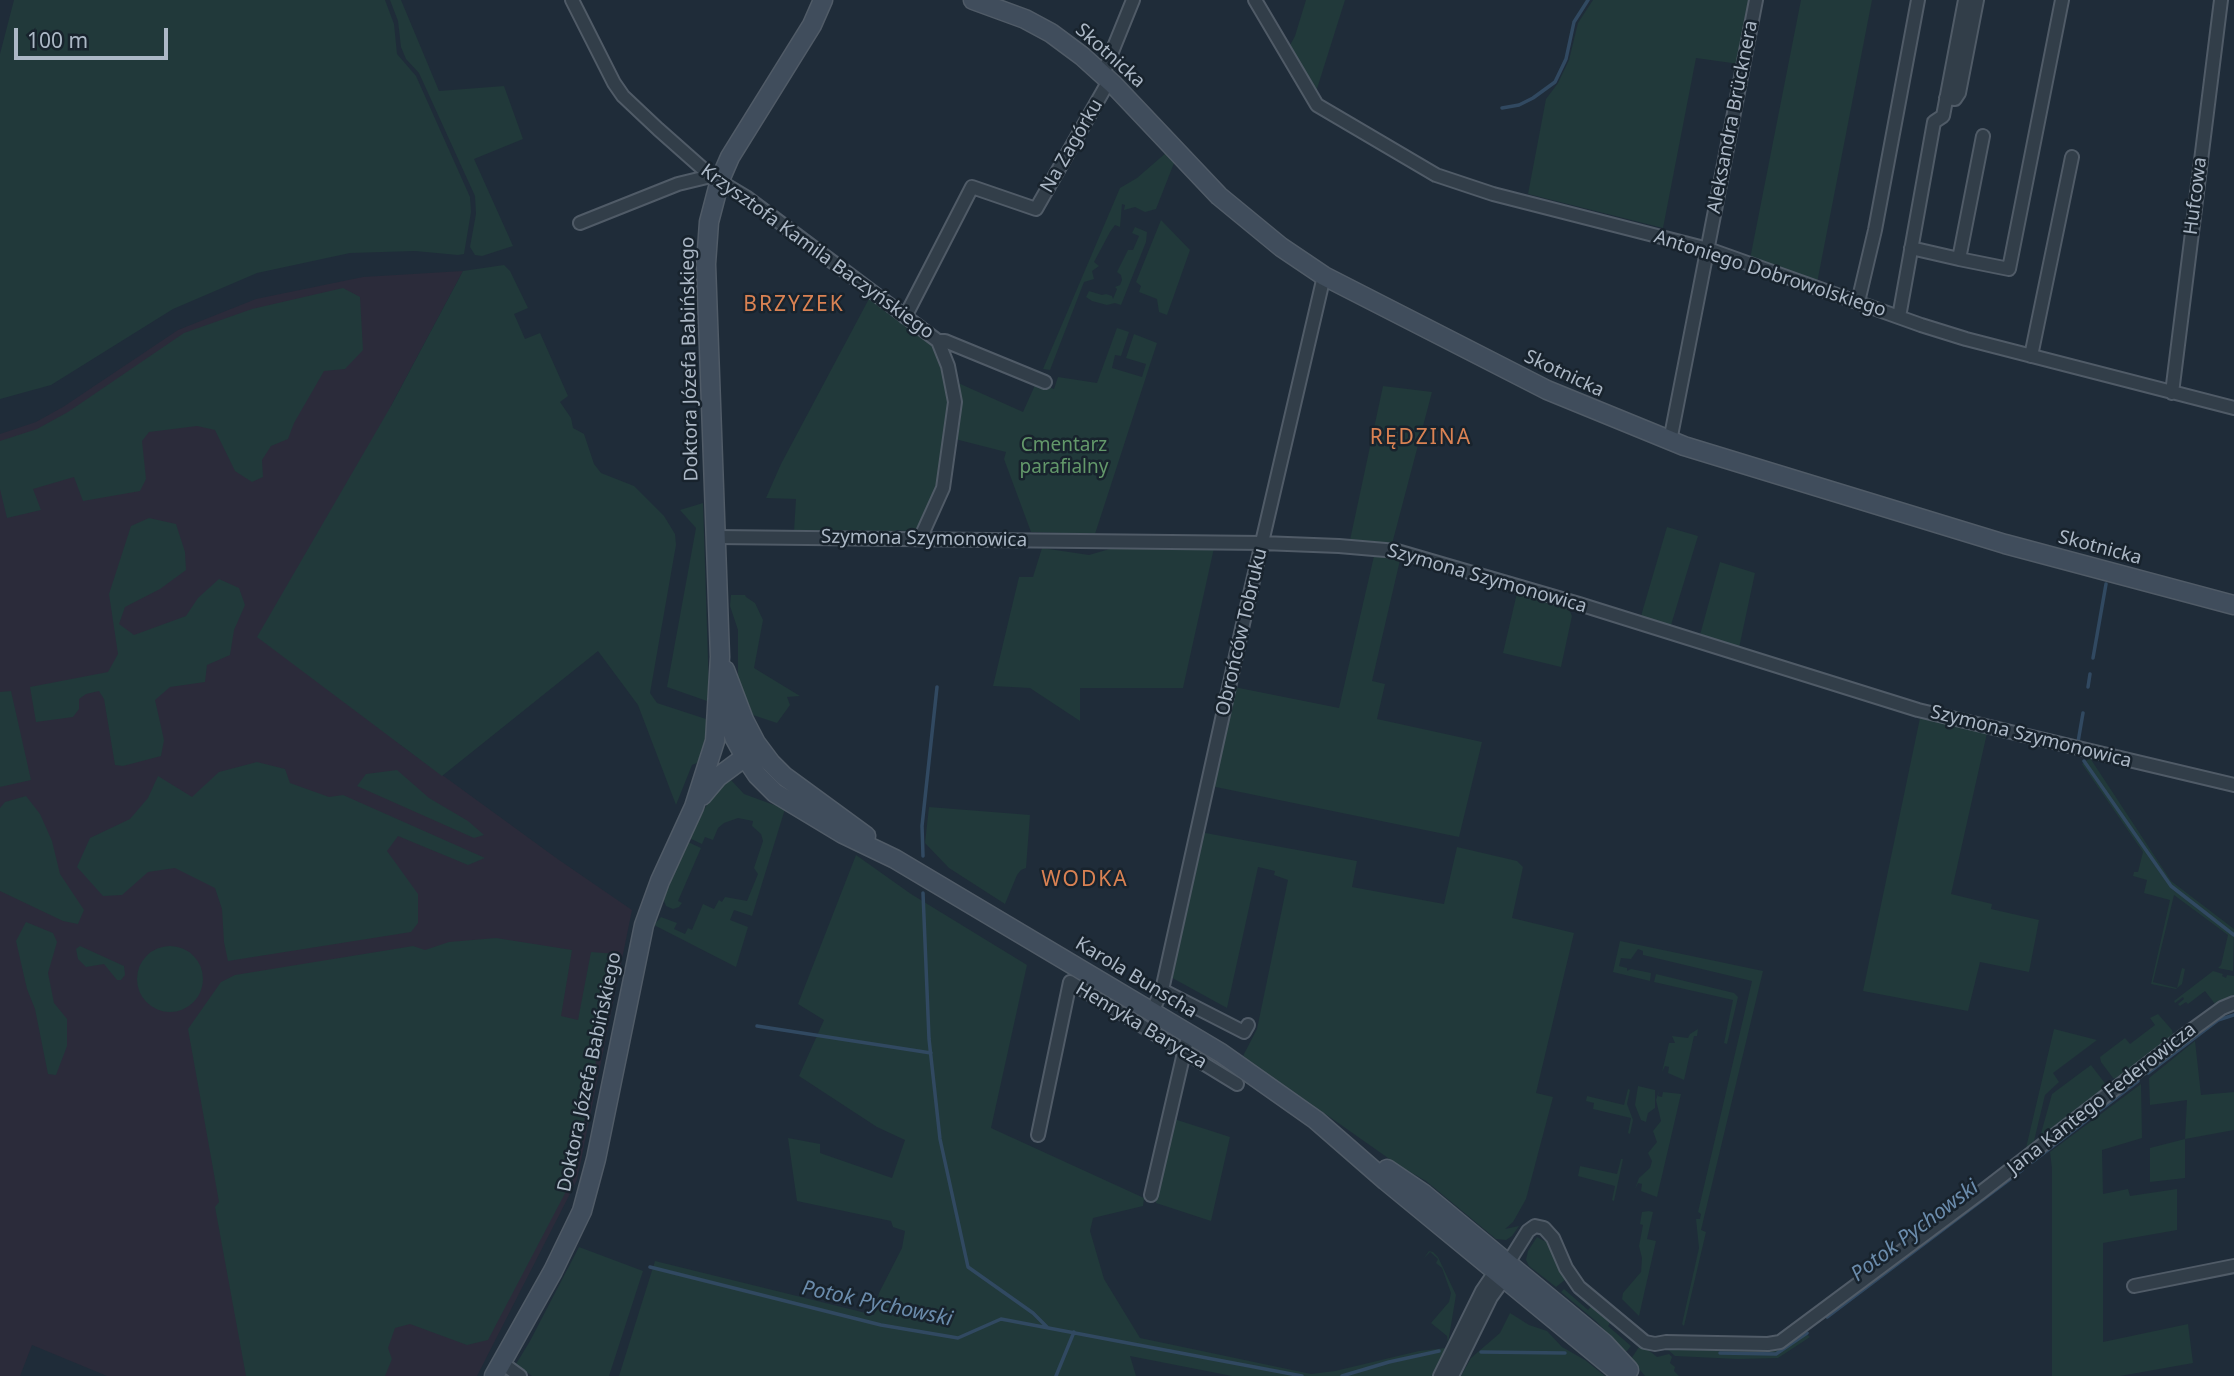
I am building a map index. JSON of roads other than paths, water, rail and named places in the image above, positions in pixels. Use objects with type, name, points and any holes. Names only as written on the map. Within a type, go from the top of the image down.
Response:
[{"type":"street","name":"Krzysztofa Kamila Baczyńskiego","points":[[572,0],[623,96],[715,178],[799,235],[938,341],[948,366],[955,402],[943,488],[920,539]]},
{"type":"street","name":"Skotnicka","points":[[973,0],[1025,19],[1051,33],[1108,79],[1240,216],[1324,276],[1547,390],[1670,441],[2005,544],[2234,605]]},
{"type":"street","points":[[1108,79],[1133,0]]},
{"type":"street","name":"Antoniego Dobrowolskiego","points":[[1255,0],[1317,105],[1436,175],[1493,194],[1708,249],[1932,329],[2234,408]]},
{"type":"street","name":"Aleksandra Brücknera","points":[[1670,441],[1756,0]]},
{"type":"street","points":[[1858,302],[1875,230],[1917,0]]},
{"type":"street","points":[[1899,317],[1934,122],[1943,116],[1965,0]]},
{"type":"street","points":[[1946,98],[1955,99],[1959,93],[1977,0]]},
{"type":"street","points":[[1911,248],[2008,269],[2062,0]]},
{"type":"street","name":"Hufcowa","points":[[2172,393],[2221,0]]},
{"type":"street","name":"Doktora Józefa Babińskiego","points":[[498,1370],[553,1271],[582,1211],[596,1158],[644,925],[660,881],[694,807],[715,741],[720,657],[706,264],[715,178],[812,25],[823,2]]},
{"type":"street","name":"Na Zagórku","points":[[905,317],[972,187],[1036,209],[1108,79]]},
{"type":"street","points":[[1959,259],[1983,136]]},
{"type":"street","points":[[2031,356],[2072,157]]},
{"type":"street","points":[[580,223],[678,184],[715,178]]},
{"type":"street","name":"Obrońców Tobruku","points":[[1152,1012],[1162,990],[1324,276]]},
{"type":"street","points":[[938,341],[945,341],[1045,382]]},
{"type":"street","name":"Szymona Szymonowica","points":[[716,537],[1262,543],[1339,545],[1404,552],[1918,710],[2234,785]]},
{"type":"street","name":"Doktora Józefa Babińskiego","points":[[694,807],[718,777],[747,749],[735,700],[720,657]]},
{"type":"street","name":"Karola Bunscha","points":[[719,692],[724,713],[747,749],[771,763],[784,776],[895,859],[1152,1012],[1187,1043],[1316,1120],[1348,1145],[1423,1195],[1502,1271],[1623,1376]]},
{"type":"street","points":[[708,769],[719,756],[747,749]]},
{"type":"street","name":"Henryka Barycza","points":[[1038,1135],[1070,982],[1187,1043],[1237,1084]]},
{"type":"street","points":[[1162,990],[1244,1032],[1248,1025]]},
{"type":"street","name":"Jana Kantego Federowicza","points":[[1502,1271],[1528,1231],[1540,1226],[1553,1238],[1566,1268],[1579,1287],[1645,1342],[1776,1343],[1980,1194],[2182,1037],[2222,1008],[2234,1003]]},
{"type":"street","points":[[1151,1195],[1187,1043]]},
{"type":"street","points":[[2134,1286],[2234,1266]]},
{"type":"street","points":[[1440,1376],[1482,1291],[1502,1271]]},
{"type":"street","points":[[1452,1376],[1502,1271]]},
{"type":"street","name":"Karola Bunscha","points":[[1502,1271],[1604,1343],[1633,1376]]},
{"type":"street","points":[[498,1370],[520,1376]]},
{"type":"waterway","points":[[1502,108],[1519,105],[1555,82],[1566,59],[1574,22],[1588,0]]},
{"type":"waterway","points":[[2093,658],[2106,584]]},
{"type":"waterway","points":[[2088,687],[2090,674]]},
{"type":"waterway","points":[[923,856],[922,826],[937,687]]},
{"type":"waterway","points":[[2078,742],[2083,713]]},
{"type":"waterway","points":[[2084,761],[2171,886],[2234,935]]},
{"type":"waterway","points":[[923,893],[929,1039],[940,1139],[968,1267],[1033,1313],[1047,1327]]},
{"type":"waterway","name":"Potok Pychowski","points":[[2148,1073],[2218,1020],[2234,1015]]},
{"type":"waterway","points":[[757,1026],[931,1053]]},
{"type":"waterway","name":"Potok Pychowski","points":[[2032,1162],[2138,1081]]},
{"type":"waterway","name":"Potok Pychowski","points":[[1827,1317],[2022,1170]]},
{"type":"waterway","name":"Potok Pychowski","points":[[650,1267],[881,1325],[958,1338],[1001,1319],[1302,1376]]},
{"type":"waterway","points":[[1056,1376],[1074,1332]]},
{"type":"waterway","name":"Potok Pychowski","points":[[1720,1353],[1776,1354],[1807,1333]]},
{"type":"waterway","name":"Potok Pychowski","points":[[1342,1376],[1439,1351]]},
{"type":"waterway","name":"Potok Pychowski","points":[[1481,1352],[1565,1353]]},
{"type":"district","name":"BRZYZEK","points":[[794,305]]},
{"type":"district","name":"RĘDZINA","points":[[1421,438]]},
{"type":"district","name":"WODKA","points":[[1085,880]]},
{"type":"park label","name":"Cmentarz parafialny","points":[[1064,457]]}]
